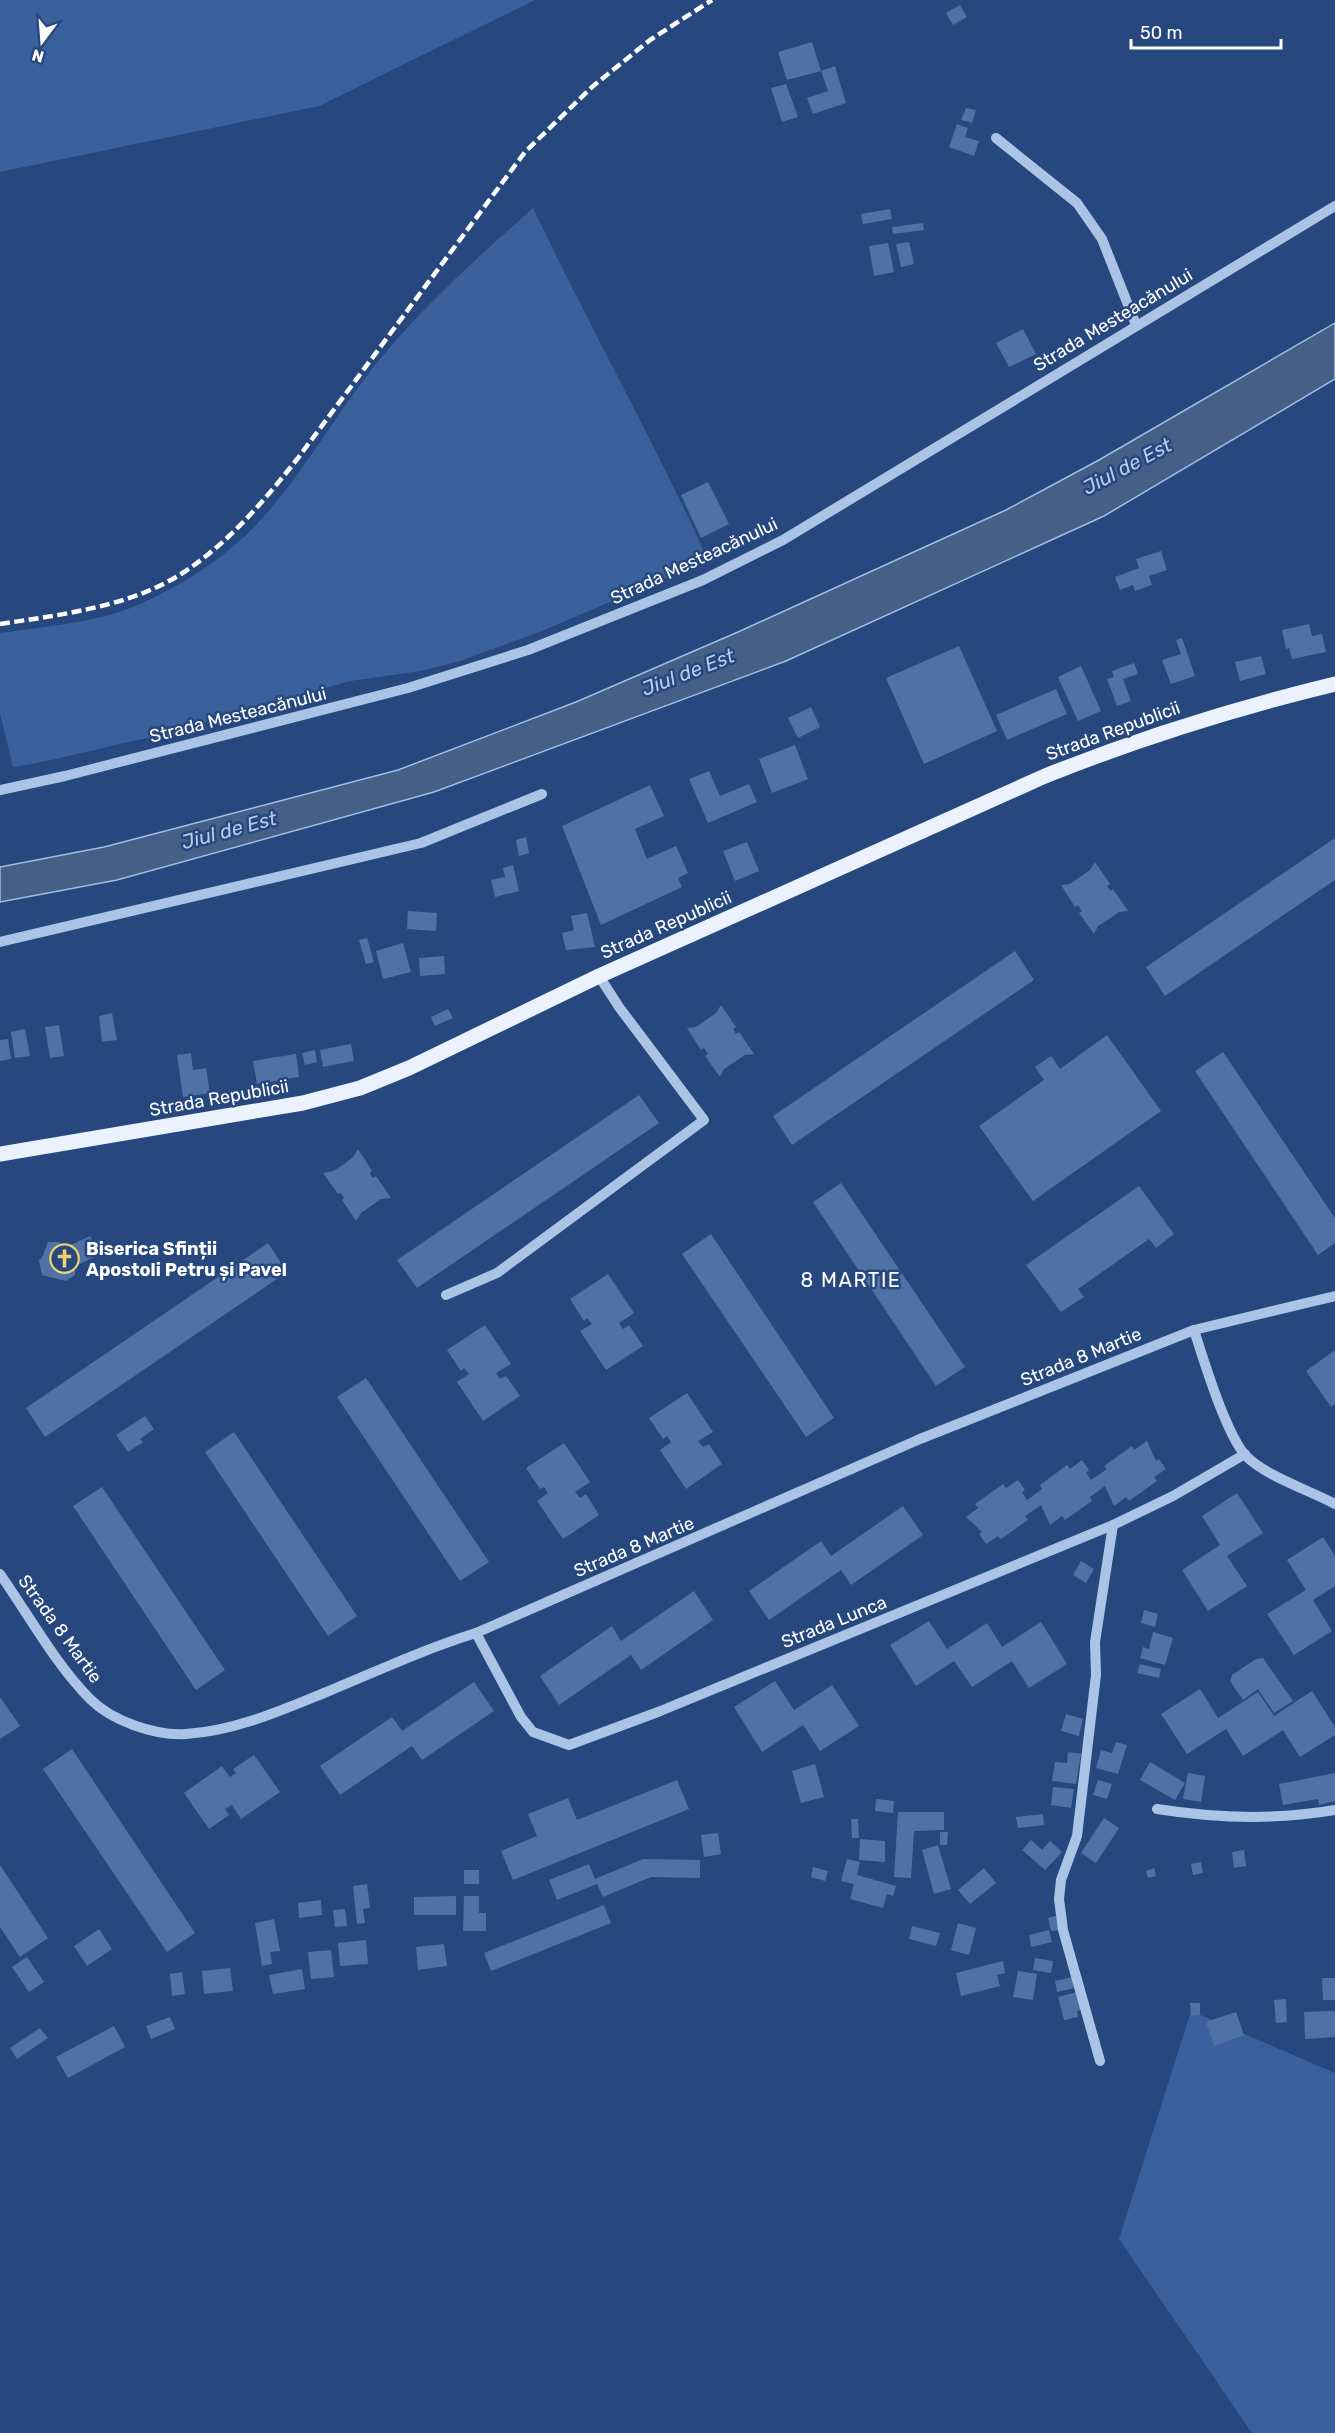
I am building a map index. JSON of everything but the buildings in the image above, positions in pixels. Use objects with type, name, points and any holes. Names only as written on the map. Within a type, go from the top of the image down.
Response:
[{"type":"main road","name":"Strada Republicii","points":[[0,1154],[303,1103],[360,1088],[409,1068],[599,976],[1103,753],[1218,714],[1335,684]]},
{"type":"street","points":[[996,138],[1077,203],[1102,239],[1136,325]]},
{"type":"street","name":"Strada Mesteacănului","points":[[0,790],[65,776],[408,688],[528,650],[703,580],[783,540],[1335,206]]},
{"type":"street","points":[[0,942],[422,843],[542,794]]},
{"type":"street","points":[[446,1295],[496,1273],[704,1120],[619,1007],[599,976]]},
{"type":"street","name":"Strada 8 Martie","points":[[0,1574],[90,1700],[113,1715],[145,1729],[183,1735],[215,1731],[267,1716],[440,1645],[476,1633],[920,1439],[1194,1330],[1335,1296]]},
{"type":"street","points":[[1194,1330],[1206,1368],[1232,1431],[1245,1455],[1266,1470],[1335,1503]]},
{"type":"street","name":"Strada Lunca","points":[[476,1633],[521,1717],[533,1732],[569,1745],[658,1712],[1113,1525],[1173,1496],[1245,1455]]},
{"type":"street","points":[[1100,2061],[1063,1930],[1059,1899],[1061,1880],[1077,1836],[1096,1675],[1095,1642],[1113,1525]]},
{"type":"street","points":[[1157,1809],[1185,1813],[1247,1815],[1308,1815],[1335,1810]]},
{"type":"shaded area","points":[[0,0],[535,0],[319,106],[0,172]]},
{"type":"shaded area","points":[[533,208],[666,471],[708,560],[542,631],[460,661],[421,671],[350,681],[159,736],[13,767],[0,713],[0,633],[85,621],[133,607],[183,582],[215,561],[257,524],[289,486],[376,364],[412,322]]},
{"type":"shaded area","points":[[1191,2011],[1335,2073],[1335,2433],[1252,2433],[1119,2239]]},
{"type":"water","name":"Jiul de Est","points":[[1335,323],[1335,379],[1104,516],[786,661],[434,792],[117,880],[0,902],[0,867],[104,847],[398,770],[576,702],[738,632],[1006,510],[1099,460]]},
{"type":"railway","points":[[0,624],[93,608],[139,594],[181,574],[230,535],[298,458],[525,152],[592,87],[650,40],[712,0]]},
{"type":"place","name":"Biserica Sfinții Apostoli Petru și Pavel","points":[[65,1259]]},
{"type":"district","name":"8 MARTIE","points":[[851,1280]]}]
